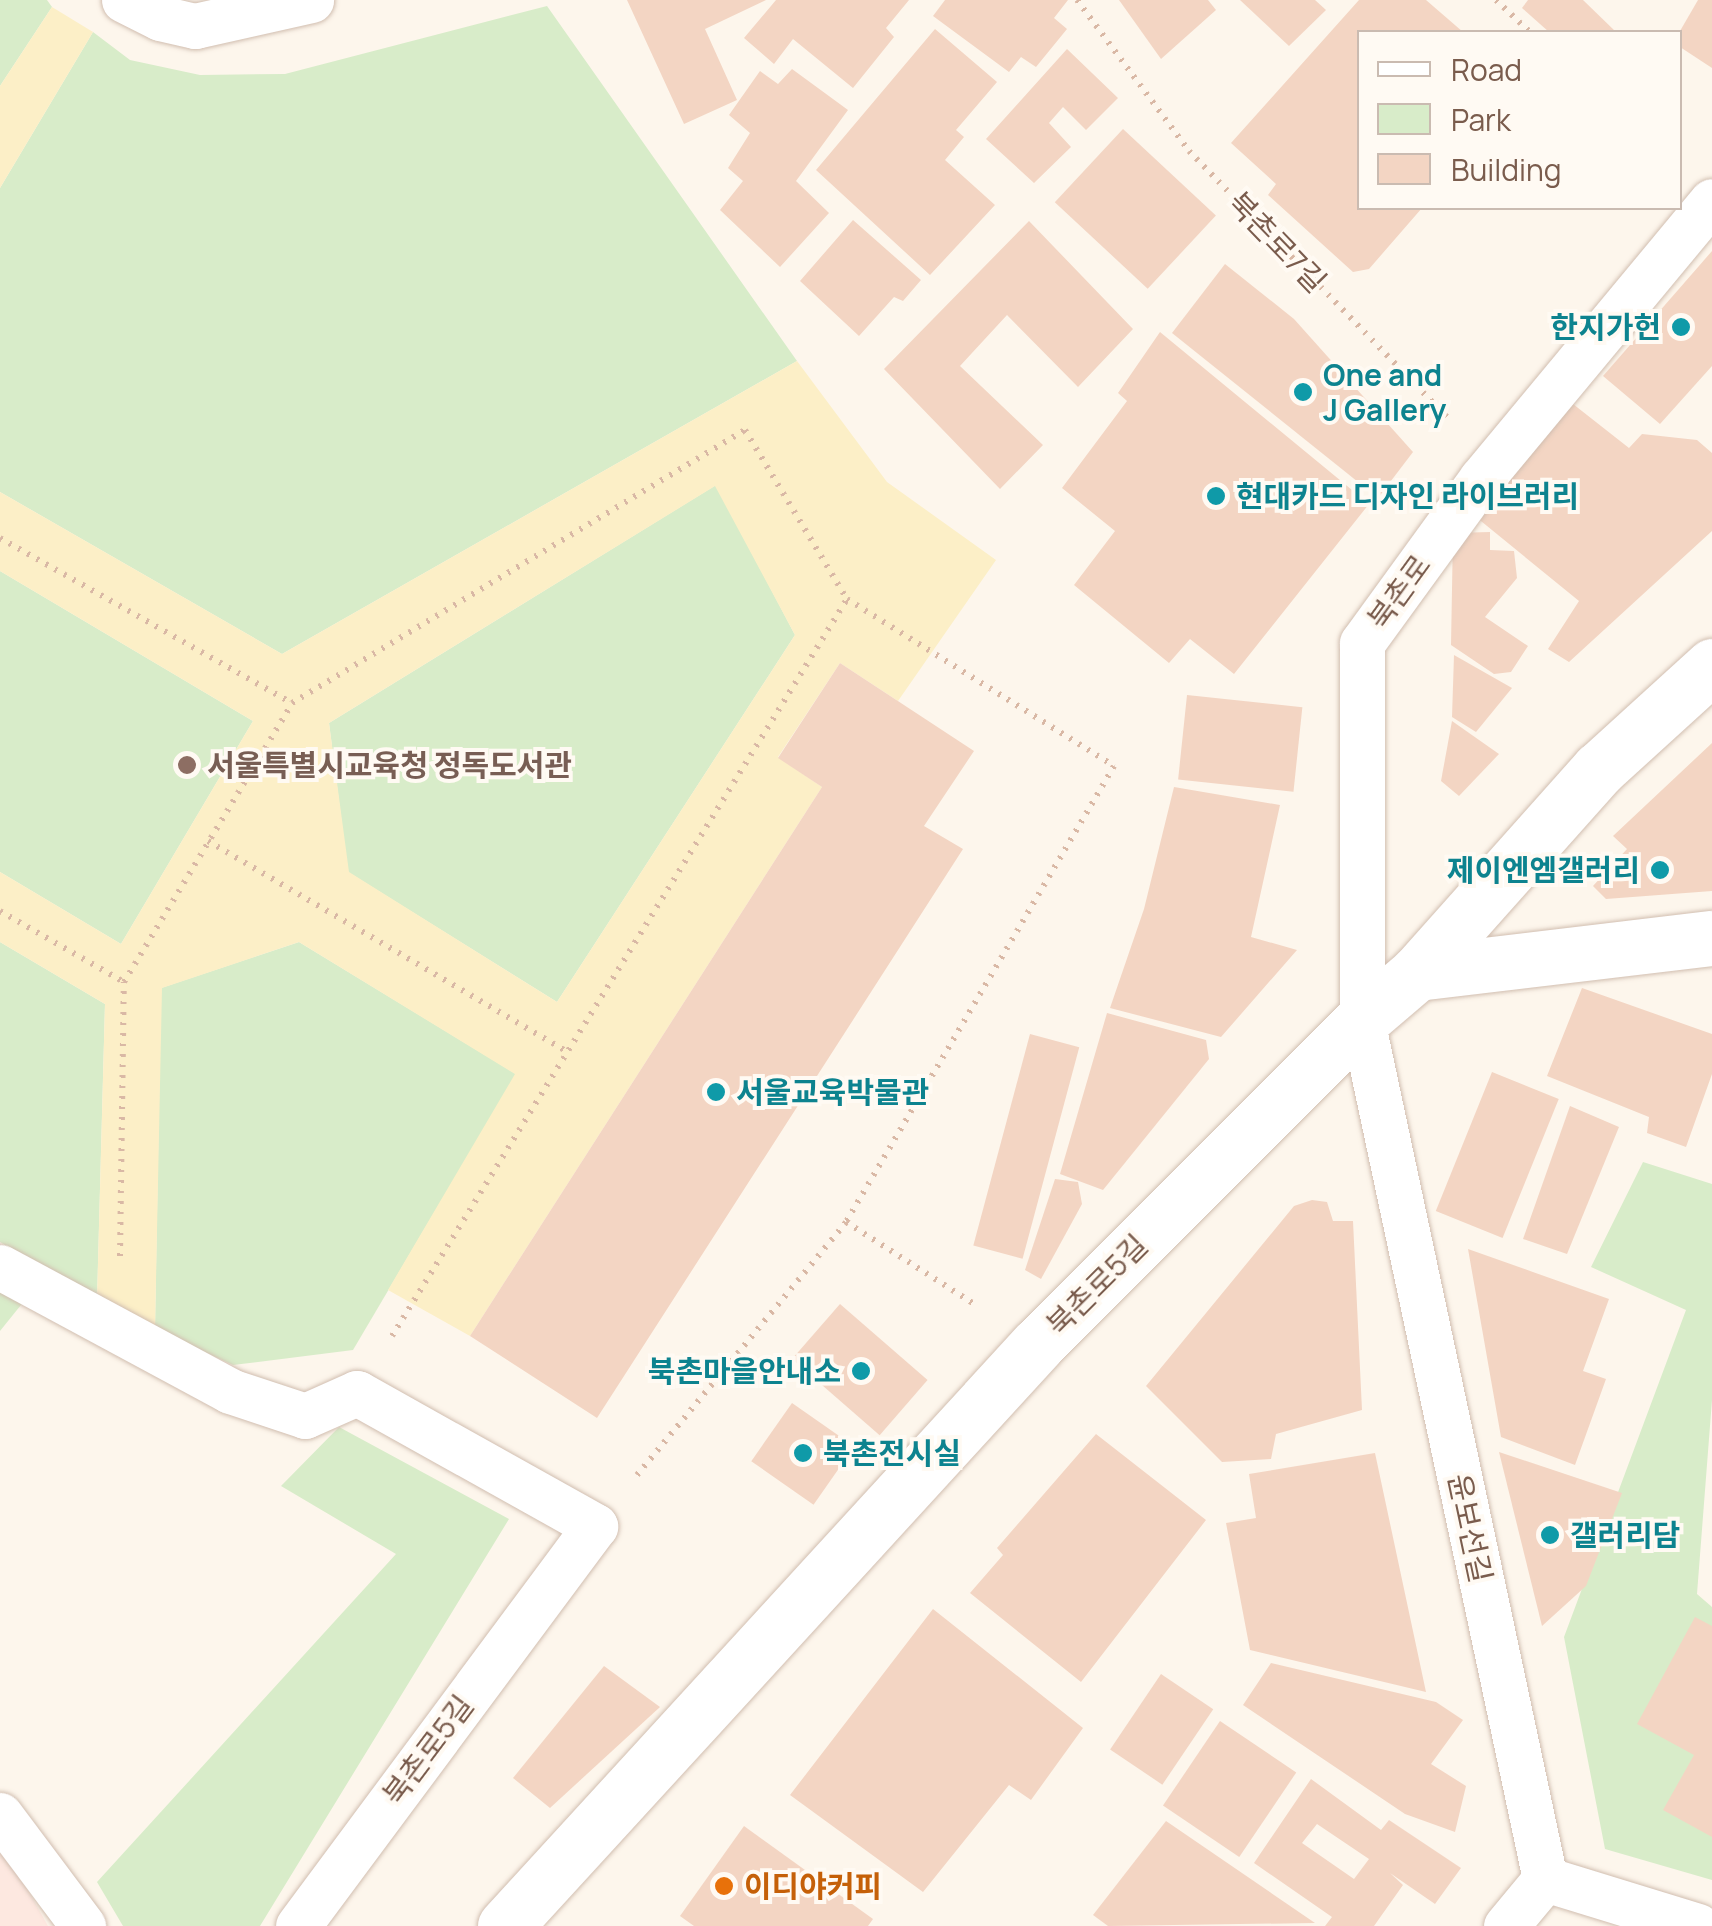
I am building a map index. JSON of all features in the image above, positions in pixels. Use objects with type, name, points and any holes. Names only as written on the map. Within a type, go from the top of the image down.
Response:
[{"type":"street","name":"북촌로5길","points":[[505,1926],[1038,1344],[1362,1020],[1417,973],[1598,769],[1712,666]]},
{"type":"street","points":[[1417,973],[1712,938]]},
{"type":"lane","points":[[124,0],[160,18],[195,26],[296,7],[311,0]]},
{"type":"lane","name":"북촌로","points":[[1362,1020],[1362,643],[1482,479],[1712,201]]},
{"type":"lane","name":"윤보선길","points":[[1362,1020],[1545,1879]]},
{"type":"lane","points":[[0,1267],[230,1391],[305,1416],[357,1393],[595,1526]]},
{"type":"lane","name":"북촌로5길","points":[[298,1926],[595,1526]]},
{"type":"lane","points":[[0,1814],[83,1926]]},
{"type":"lane","points":[[1506,1926],[1545,1879],[1698,1926]]},
{"type":"path","name":"북촌로7길","points":[[1077,0],[1188,150],[1454,425],[1482,479]]},
{"type":"path","points":[[1496,0],[1528,30]]},
{"type":"path","points":[[120,1334],[124,982],[292,703],[745,430],[847,599],[1114,766],[846,1222],[595,1526]]},
{"type":"path","points":[[0,538],[292,703]]},
{"type":"path","points":[[357,1393],[847,599]]},
{"type":"path","points":[[208,841],[568,1052]]},
{"type":"path","points":[[0,910],[124,982]]},
{"type":"path","points":[[846,1222],[1038,1344]]},
{"type":"shaded area","points":[[0,1840],[48,1926],[0,1926]]},
{"type":"green space","points":[[0,0],[47,0],[52,7],[0,86]]},
{"type":"green space","points":[[547,6],[797,361],[282,654],[0,492],[0,188],[93,32],[130,60],[200,75],[285,74]]},
{"type":"green space","points":[[716,485],[795,635],[557,1002],[348,872],[329,723]]},
{"type":"green space","points":[[0,571],[253,721],[121,944],[0,872]]},
{"type":"green space","points":[[0,942],[105,1004],[97,1300],[0,1242]]},
{"type":"green space","points":[[299,942],[516,1074],[353,1350],[233,1365],[155,1329],[161,988]]},
{"type":"green space","points":[[1643,1162],[1712,1184],[1712,1400],[1697,1594],[1712,1607],[1712,1880],[1605,1849],[1564,1637],[1686,1310],[1591,1267]]},
{"type":"green space","points":[[0,1286],[25,1300],[0,1331]]},
{"type":"green space","points":[[339,1427],[509,1519],[260,1926],[123,1926],[97,1882],[396,1554],[281,1486]]},
{"type":"sand","points":[[52,7],[93,32],[0,188],[0,86]]},
{"type":"sand","points":[[797,361],[887,482],[996,560],[898,701],[840,663],[778,757],[822,787],[470,1336],[388,1290],[515,1074],[299,942],[162,988],[155,1329],[97,1300],[105,1004],[0,942],[0,872],[121,944],[253,721],[0,571],[0,492],[282,654]],"holes":[[[715,486],[795,635],[557,1002],[349,872],[329,723]]]},
{"type":"building","points":[[627,0],[766,0],[705,29],[737,100],[684,124]]},
{"type":"building","points":[[776,0],[909,0],[886,28],[894,37],[853,88],[793,39],[774,64],[744,38]]},
{"type":"building","points":[[945,0],[1068,0],[1054,18],[1067,29],[1036,67],[1021,57],[1009,72],[933,16]]},
{"type":"building","points":[[1119,0],[1208,0],[1216,10],[1161,59]]},
{"type":"building","points":[[1240,0],[1315,0],[1326,10],[1289,46]]},
{"type":"building","points":[[1359,0],[1426,0],[1461,30],[1357,30],[1357,210],[1420,210],[1369,269],[1353,272],[1268,195],[1276,184],[1231,143]]},
{"type":"building","points":[[1528,0],[1583,0],[1614,30],[1547,30],[1522,8]]},
{"type":"building","points":[[1698,0],[1712,0],[1712,68],[1682,48],[1681,30]]},
{"type":"building","points":[[935,29],[997,82],[956,130],[964,137],[945,160],[995,205],[930,275],[816,170]]},
{"type":"building","points":[[1067,49],[1118,98],[1086,130],[1063,107],[1049,123],[1071,147],[1034,183],[986,139]]},
{"type":"building","points":[[792,69],[848,110],[796,181],[829,213],[780,267],[720,210],[743,181],[728,168],[750,133],[729,115],[760,71],[778,84]]},
{"type":"building","points":[[1123,129],[1216,216],[1148,289],[1055,202]]},
{"type":"building","points":[[853,220],[921,280],[903,301],[894,297],[859,336],[800,281]]},
{"type":"building","points":[[1029,221],[1133,329],[1078,387],[1007,315],[960,366],[1043,445],[1000,489],[884,369]]},
{"type":"building","points":[[1712,251],[1712,366],[1660,424],[1603,376]]},
{"type":"building","name":"One and J Gallery","points":[[1225,264],[1294,319],[1413,452],[1378,498],[1172,333]]},
{"type":"building","name":"현대카드 디자인 라이브러리","points":[[1160,332],[1369,504],[1234,674],[1190,639],[1169,663],[1074,585],[1115,531],[1062,488],[1127,401],[1118,393]]},
{"type":"building","points":[[1573,404],[1629,448],[1642,434],[1697,440],[1712,453],[1712,531],[1569,662],[1548,649],[1579,601],[1476,517]]},
{"type":"building","points":[[1490,532],[1490,550],[1514,551],[1517,578],[1485,617],[1528,646],[1511,672],[1494,674],[1451,645],[1453,533]]},
{"type":"building","points":[[1454,655],[1512,688],[1476,732],[1452,717]]},
{"type":"building","name":"서울교육박물관","points":[[840,663],[974,751],[924,826],[963,849],[597,1418],[470,1336],[822,787],[778,758]]},
{"type":"building","points":[[1187,695],[1302,707],[1293,792],[1178,780]]},
{"type":"building","points":[[1452,721],[1499,754],[1459,796],[1441,781]]},
{"type":"building","points":[[1712,743],[1712,891],[1606,899],[1593,886],[1627,849],[1613,836]]},
{"type":"building","points":[[1174,787],[1280,805],[1251,937],[1297,950],[1221,1037],[1110,1008],[1144,909]]},
{"type":"building","points":[[1582,988],[1712,1034],[1712,1074],[1686,1147],[1647,1133],[1649,1117],[1547,1076]]},
{"type":"building","points":[[1107,1013],[1206,1040],[1209,1059],[1103,1190],[1060,1174]]},
{"type":"building","points":[[1030,1034],[1079,1047],[1023,1259],[973,1246]]},
{"type":"building","points":[[1492,1072],[1559,1099],[1503,1238],[1436,1211]]},
{"type":"building","points":[[1570,1106],[1619,1127],[1567,1254],[1523,1239]]},
{"type":"building","points":[[1055,1179],[1078,1182],[1082,1204],[1041,1279],[1025,1270]]},
{"type":"building","points":[[1312,1200],[1327,1202],[1333,1221],[1353,1221],[1362,1410],[1276,1434],[1271,1459],[1222,1462],[1146,1386],[1294,1206]]},
{"type":"building","points":[[1468,1249],[1609,1299],[1583,1371],[1606,1379],[1575,1465],[1501,1437]]},
{"type":"building","name":"북촌마을안내소","points":[[840,1304],[928,1380],[880,1435],[792,1359]]},
{"type":"building","points":[[792,1403],[854,1447],[814,1505],[751,1461]]},
{"type":"building","points":[[1096,1434],[1206,1520],[1081,1682],[970,1593],[1003,1555],[997,1548]]},
{"type":"building","points":[[1499,1452],[1622,1493],[1586,1586],[1542,1626]]},
{"type":"building","points":[[1375,1453],[1426,1692],[1250,1650],[1226,1523],[1256,1518],[1249,1474]]},
{"type":"building","points":[[933,1609],[1083,1728],[1031,1800],[1009,1785],[923,1892],[790,1795]]},
{"type":"building","points":[[1695,1617],[1712,1626],[1712,1837],[1663,1810],[1694,1755],[1637,1724]]},
{"type":"building","points":[[1271,1663],[1436,1702],[1463,1720],[1431,1764],[1466,1786],[1455,1832],[1405,1814],[1243,1705]]},
{"type":"building","points":[[604,1666],[660,1707],[550,1808],[513,1778]]},
{"type":"building","points":[[1161,1674],[1213,1709],[1162,1785],[1110,1749]]},
{"type":"building","points":[[1220,1721],[1296,1772],[1239,1857],[1163,1806]]},
{"type":"building","points":[[1311,1779],[1381,1830],[1389,1820],[1461,1868],[1435,1904],[1390,1873],[1403,1885],[1374,1926],[1325,1926],[1332,1917],[1254,1863]],"holes":[[[1317,1824],[1369,1859],[1354,1879],[1302,1843]]]},
{"type":"building","points":[[1166,1821],[1315,1923],[1108,1926],[1093,1915]]},
{"type":"building","points":[[744,1826],[873,1919],[868,1926],[694,1926],[680,1916]]},
{"type":"place","name":"한지가헌","points":[[1681,327]]},
{"type":"place","name":"One and J Gallery","points":[[1303,392]]},
{"type":"place","name":"현대카드 디자인 라이브러리","points":[[1216,496]]},
{"type":"place","name":"서울특별시교육청 정독도서관","points":[[187,765]]},
{"type":"place","name":"제이엔엠갤러리","points":[[1660,870]]},
{"type":"place","name":"서울교육박물관","points":[[716,1092]]},
{"type":"place","name":"북촌마을안내소","points":[[861,1371]]},
{"type":"place","name":"북촌전시실","points":[[803,1453]]},
{"type":"place","name":"갤러리담","points":[[1550,1535]]},
{"type":"place","name":"이디야커피","points":[[724,1886]]}]
